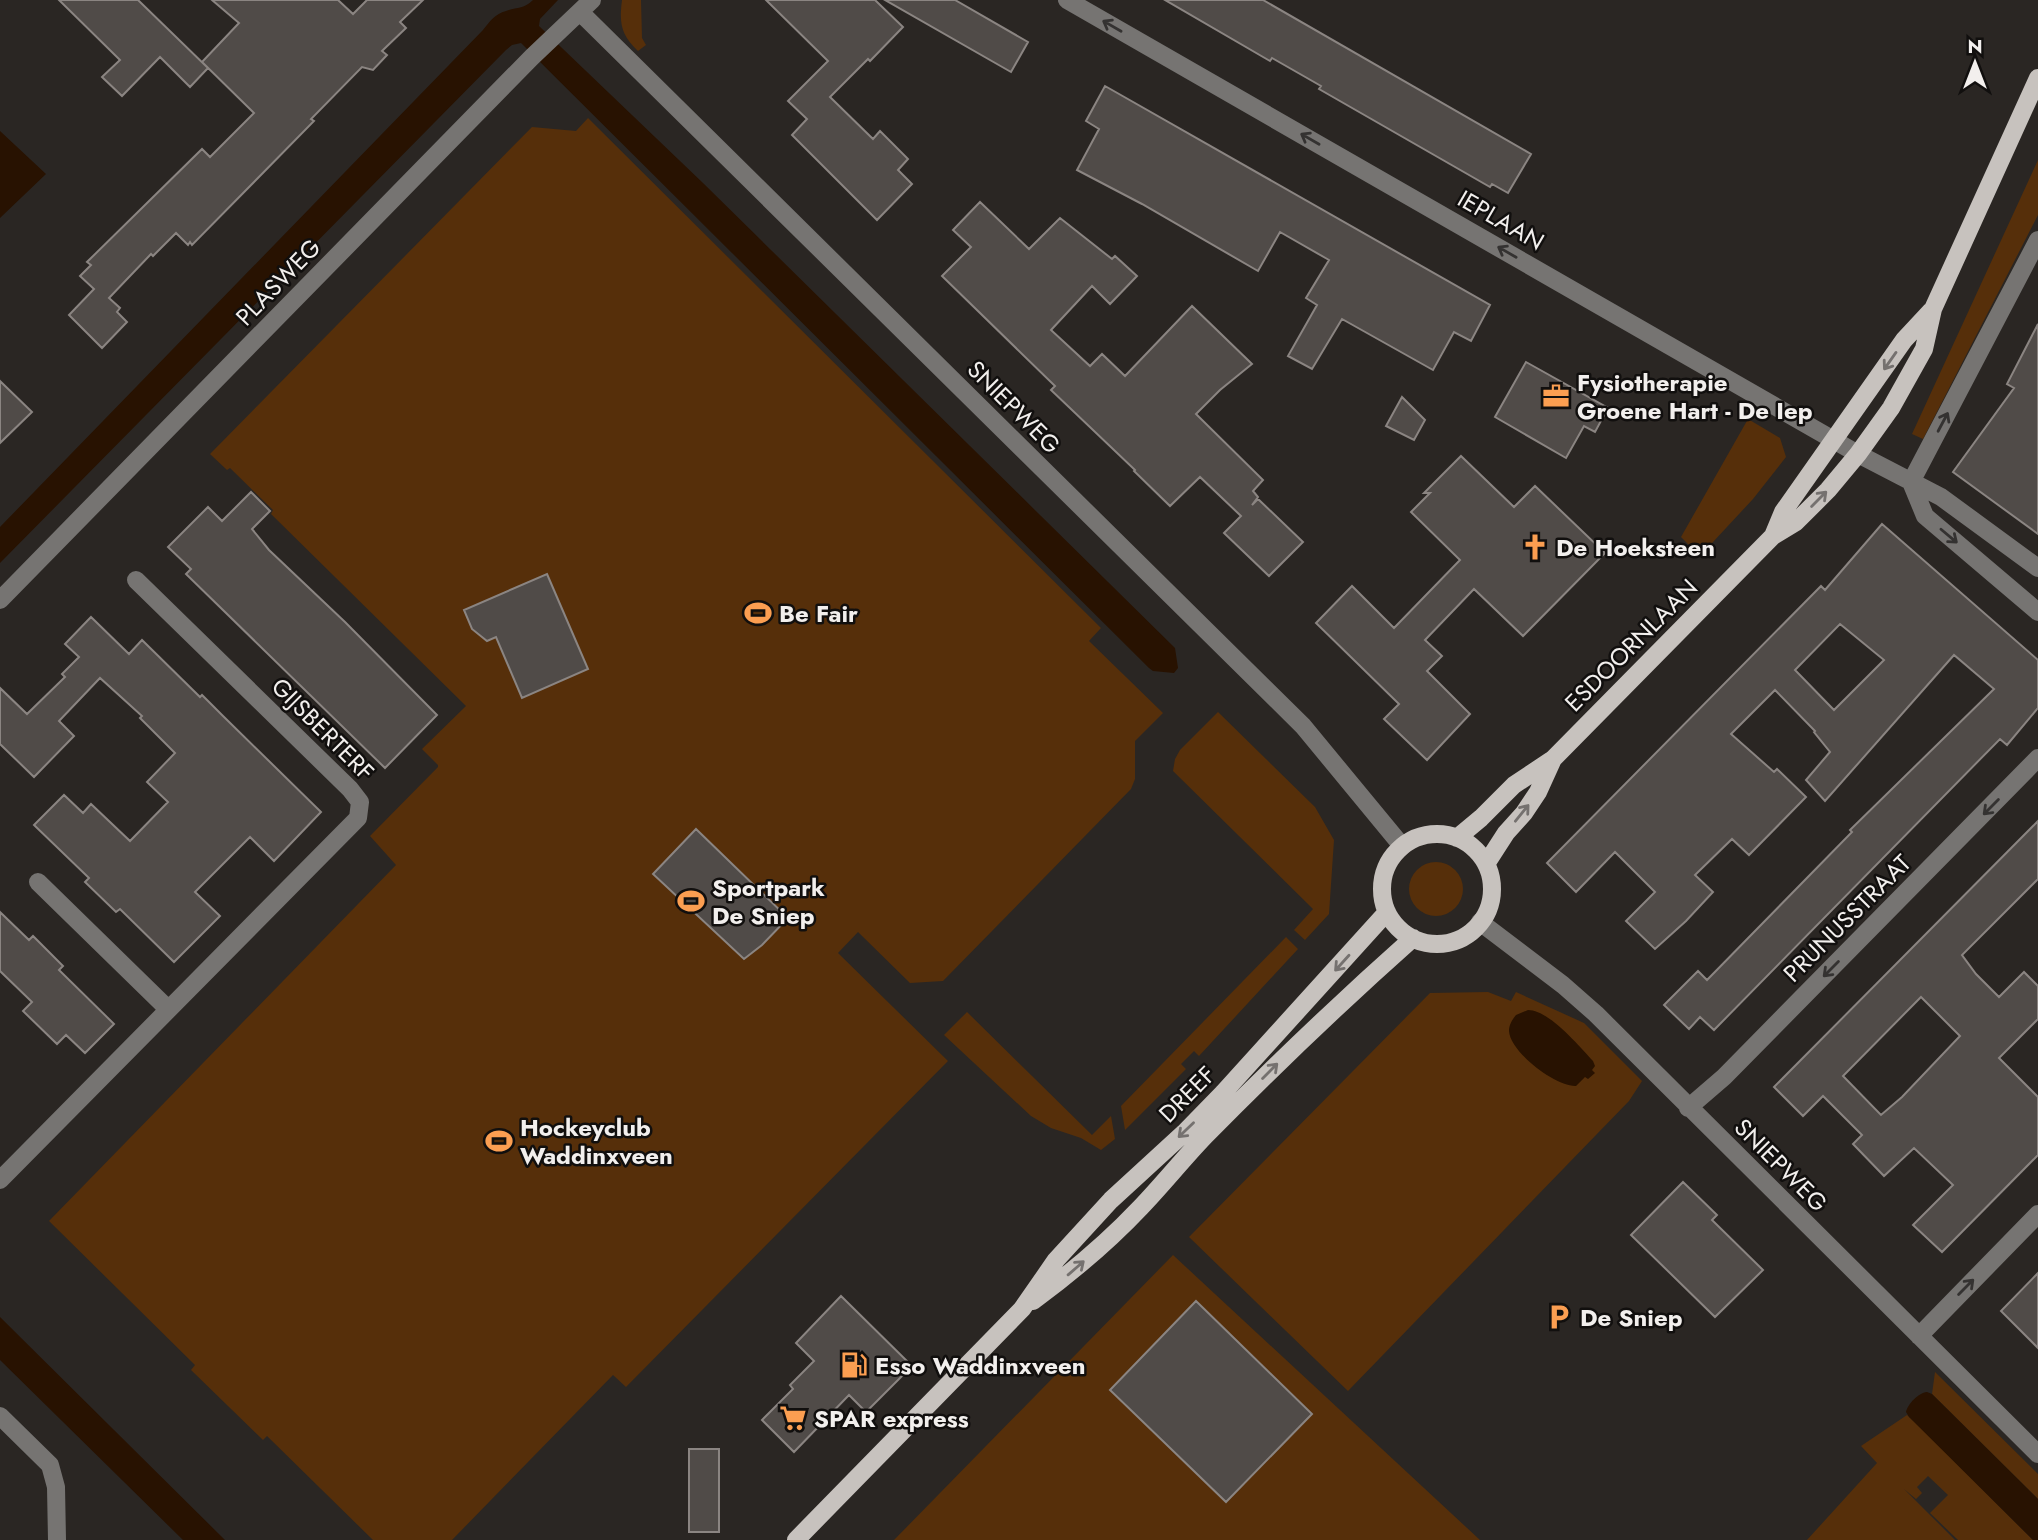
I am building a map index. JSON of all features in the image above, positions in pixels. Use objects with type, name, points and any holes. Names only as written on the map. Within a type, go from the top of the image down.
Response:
[{"type":"main road","name":"ESDOORNLAAN","points":[[1457,838],[1514,785],[1553,759],[1773,536],[1796,522],[1828,491],[1858,454],[1891,408],[1924,349],[1933,309],[2038,78]]},
{"type":"main road","name":"ESDOORNLAAN","points":[[1773,536],[1783,512],[1833,440],[1904,340],[1933,309]]},
{"type":"main road","name":"ESDOORNLAAN","points":[[1486,864],[1538,792],[1553,759]]},
{"type":"main road","points":[[1443,834],[1457,838],[1474,848],[1486,864],[1491,878],[1492,894],[1488,909],[1480,922],[1466,935],[1449,942],[1431,943],[1413,938],[1398,928],[1387,912],[1382,895],[1383,877],[1390,859],[1414,838],[1443,834]]},
{"type":"main road","name":"DREEF","points":[[1022,1309],[1056,1260],[1111,1199],[1184,1133],[1223,1093],[1387,912]]},
{"type":"main road","name":"DREEF","points":[[796,1540],[1022,1309],[1072,1272],[1130,1219],[1202,1139],[1266,1075],[1413,938]]},
{"type":"street","name":"IEPLAAN","points":[[1067,0],[1833,440],[1941,497],[2038,568]]},
{"type":"street","name":"PLASWEG","points":[[0,600],[532,57],[586,6]]},
{"type":"street","name":"SNIEPWEG","points":[[586,6],[727,159],[1303,726],[1402,846]]},
{"type":"street","points":[[2038,240],[1911,482],[1925,516],[2038,612]]},
{"type":"street","name":"GIJSBERTERF","points":[[0,1180],[358,818],[360,802],[350,789],[136,580]]},
{"type":"street","name":"PRUNUSSTRAAT","points":[[1688,1108],[1724,1077],[2038,758]]},
{"type":"street","points":[[38,882],[168,1009]]},
{"type":"street","name":"SNIEPWEG","points":[[1480,922],[1563,985],[1596,1014],[2038,1454]]},
{"type":"street","points":[[1919,1336],[2038,1214]]},
{"type":"street","points":[[0,1416],[50,1465],[56,1487],[57,1540]]},
{"type":"shaded area","points":[[533,0],[558,0],[540,19],[539,26],[703,183],[1175,648],[1178,668],[1174,673],[1153,671],[1149,668],[521,43],[506,50],[0,563],[0,527],[493,18]]},
{"type":"shaded area","points":[[622,0],[641,0],[642,38],[646,45],[638,51],[622,28]]},
{"type":"shaded area","name":"Sportpark De Sniep","points":[[588,118],[1101,628],[1089,641],[1163,713],[1135,741],[1135,779],[1131,789],[943,981],[910,983],[858,932],[838,953],[948,1061],[626,1387],[613,1375],[452,1540],[373,1540],[267,1436],[263,1440],[191,1370],[195,1365],[49,1221],[396,865],[370,836],[438,767],[422,749],[466,706],[271,514],[273,510],[230,468],[227,470],[210,454],[532,127],[576,131]]},
{"type":"shaded area","points":[[0,131],[46,174],[0,218]]},
{"type":"shaded area","points":[[2038,160],[2038,215],[1923,439],[1912,434]]},
{"type":"shaded area","points":[[1748,419],[1780,438],[1786,457],[1753,499],[1700,556],[1681,537]]},
{"type":"shaded area","points":[[1218,712],[1315,807],[1334,840],[1329,914],[1305,940],[1294,930],[1313,909],[1173,771],[1180,750]]},
{"type":"shaded area","points":[[1441,862],[1451,866],[1459,874],[1463,889],[1459,904],[1451,912],[1431,916],[1421,912],[1413,904],[1409,884],[1413,874],[1421,866]]},
{"type":"shaded area","points":[[1286,937],[1298,949],[1199,1056],[1194,1051],[1181,1064],[1186,1069],[1125,1130],[1121,1106]]},
{"type":"shaded area","points":[[1488,992],[1511,1001],[1516,992],[1584,1023],[1642,1081],[1629,1101],[1348,1391],[1189,1237],[1430,993]]},
{"type":"shaded area","points":[[1528,1010],[1545,1016],[1563,1030],[1593,1061],[1595,1066],[1592,1070],[1595,1073],[1588,1079],[1585,1077],[1576,1086],[1567,1085],[1546,1075],[1525,1058],[1511,1039],[1509,1031],[1516,1015]]},
{"type":"shaded area","points":[[967,1012],[1092,1135],[1111,1116],[1115,1139],[1101,1150],[1031,1116],[944,1035]]},
{"type":"shaded area","points":[[1173,1255],[1480,1540],[894,1540]]},
{"type":"shaded area","points":[[0,1317],[225,1540],[183,1540],[0,1360]]},
{"type":"shaded area","points":[[1935,1372],[2038,1474],[2038,1499],[1932,1394]]},
{"type":"shaded area","points":[[1927,1392],[2038,1499],[2038,1540],[2033,1540],[1909,1417],[1906,1412],[1911,1402]]},
{"type":"shaded area","points":[[1907,1415],[2033,1540],[1958,1540],[1930,1513],[1948,1495],[1928,1476],[1917,1487],[1922,1493],[1916,1499],[1904,1489],[1955,1540],[1807,1540],[1877,1463],[1861,1446]]},
{"type":"building","points":[[59,0],[138,0],[208,68],[190,87],[160,57],[122,96],[102,77],[120,60]]},
{"type":"building","points":[[212,0],[338,0],[353,14],[367,0],[423,0],[400,22],[406,28],[382,51],[387,55],[373,70],[362,67],[311,119],[314,121],[192,245],[190,242],[188,245],[176,233],[153,256],[151,254],[109,298],[120,308],[117,312],[127,322],[102,348],[69,315],[94,289],[80,276],[91,265],[87,262],[202,149],[210,157],[254,113],[202,62],[239,23]]},
{"type":"building","points":[[766,0],[875,0],[903,27],[830,97],[873,139],[880,131],[908,159],[898,170],[912,184],[877,220],[792,135],[807,119],[788,101],[828,61]]},
{"type":"building","points":[[885,0],[955,0],[1028,42],[1011,72]]},
{"type":"building","points":[[1165,0],[1263,0],[1531,154],[1508,193],[1492,184],[1490,187],[1319,89],[1321,86],[1272,58],[1270,61]]},
{"type":"building","points":[[1105,86],[1490,305],[1471,341],[1454,332],[1433,370],[1342,319],[1312,369],[1288,356],[1317,305],[1306,298],[1329,260],[1280,232],[1258,271],[1077,170],[1099,129],[1086,121]]},
{"type":"building","points":[[980,202],[1029,249],[1060,218],[1112,259],[1115,256],[1137,276],[1110,304],[1092,286],[1051,330],[1090,366],[1102,354],[1125,376],[1192,306],[1252,364],[1196,414],[1263,480],[1253,491],[1258,497],[1252,505],[1258,499],[1303,542],[1269,576],[1224,533],[1241,516],[1200,477],[1170,506],[1051,390],[1055,386],[942,276],[971,247],[953,230]]},
{"type":"building","points":[[2038,324],[2038,534],[1953,472],[2014,388],[2007,384]]},
{"type":"building","points":[[1526,362],[1608,408],[1595,432],[1584,426],[1566,458],[1495,417]]},
{"type":"building","points":[[0,381],[32,412],[0,443]]},
{"type":"building","points":[[1402,397],[1425,420],[1414,440],[1386,426]]},
{"type":"building","points":[[1461,456],[1514,507],[1535,486],[1605,553],[1523,636],[1474,589],[1425,640],[1442,656],[1427,671],[1470,714],[1427,760],[1384,719],[1399,704],[1316,623],[1352,586],[1394,628],[1460,560],[1411,512],[1430,493],[1424,493]]},
{"type":"building","points":[[251,492],[270,511],[252,529],[269,550],[437,715],[385,768],[186,574],[191,569],[168,547],[208,507],[222,521]]},
{"type":"building","points":[[1882,524],[2038,660],[2038,708],[2007,745],[2000,739],[1714,1030],[1700,1017],[1689,1029],[1664,1005],[1698,971],[1707,980],[1852,832],[1850,830],[1994,689],[1954,655],[1825,801],[1806,780],[1830,752],[1815,731],[1775,690],[1731,734],[1774,772],[1777,769],[1806,797],[1749,855],[1732,839],[1695,875],[1713,892],[1655,949],[1626,921],[1655,892],[1615,852],[1576,892],[1547,863],[1821,586],[1825,590]],"holes":[[[1840,624],[1884,660],[1834,710],[1795,670]]]},
{"type":"building","points":[[547,574],[588,669],[522,698],[496,637],[487,641],[472,629],[464,610]]},
{"type":"building","points":[[91,617],[129,654],[142,640],[321,812],[274,861],[250,837],[195,892],[220,916],[174,962],[120,909],[116,912],[85,882],[89,878],[34,825],[64,795],[83,813],[91,804],[130,841],[168,802],[147,782],[175,753],[140,718],[142,716],[100,678],[59,721],[74,736],[34,777],[0,744],[0,688],[27,714],[65,677],[62,674],[79,657],[65,644]]},
{"type":"building","points":[[2038,821],[2038,879],[1962,955],[1999,997],[2024,972],[2038,986],[2038,1019],[1999,1058],[2038,1097],[2038,1155],[1942,1252],[1913,1225],[1953,1185],[1914,1148],[1884,1176],[1853,1144],[1862,1135],[1823,1096],[1803,1116],[1774,1087]],"holes":[[[1921,997],[1960,1036],[1902,1097],[1881,1115],[1843,1076]]]},
{"type":"building","points":[[696,829],[788,918],[744,959],[653,874]]},
{"type":"building","points":[[0,912],[29,940],[33,936],[63,966],[59,970],[114,1024],[85,1053],[66,1035],[57,1044],[23,1011],[32,1002],[0,971]]},
{"type":"building","points":[[1683,1182],[1717,1215],[1712,1220],[1763,1270],[1715,1317],[1631,1235]]},
{"type":"building","points":[[2038,1273],[2038,1348],[2001,1311]]},
{"type":"building","points":[[841,1296],[912,1366],[866,1412],[849,1395],[794,1452],[762,1420],[793,1389],[790,1385],[814,1361],[796,1343]]},
{"type":"building","points":[[1196,1301],[1312,1414],[1226,1502],[1110,1390]]},
{"type":"building","points":[[689,1449],[719,1449],[719,1532],[689,1532]]},
{"type":"place","name":"Fysiotherapie Groene Hart - De Iep","points":[[1556,396]]},
{"type":"place","name":"De Hoeksteen","points":[[1535,547]]},
{"type":"place","name":"Be Fair","points":[[758,613]]},
{"type":"place","name":"Sportpark De Sniep","points":[[691,901]]},
{"type":"place","name":"Hockeyclub Waddinxveen","points":[[499,1141]]},
{"type":"place","name":"De Sniep","points":[[1559,1317]]},
{"type":"place","name":"Esso Waddinxveen","points":[[854,1365]]},
{"type":"place","name":"SPAR express","points":[[793,1418]]}]
